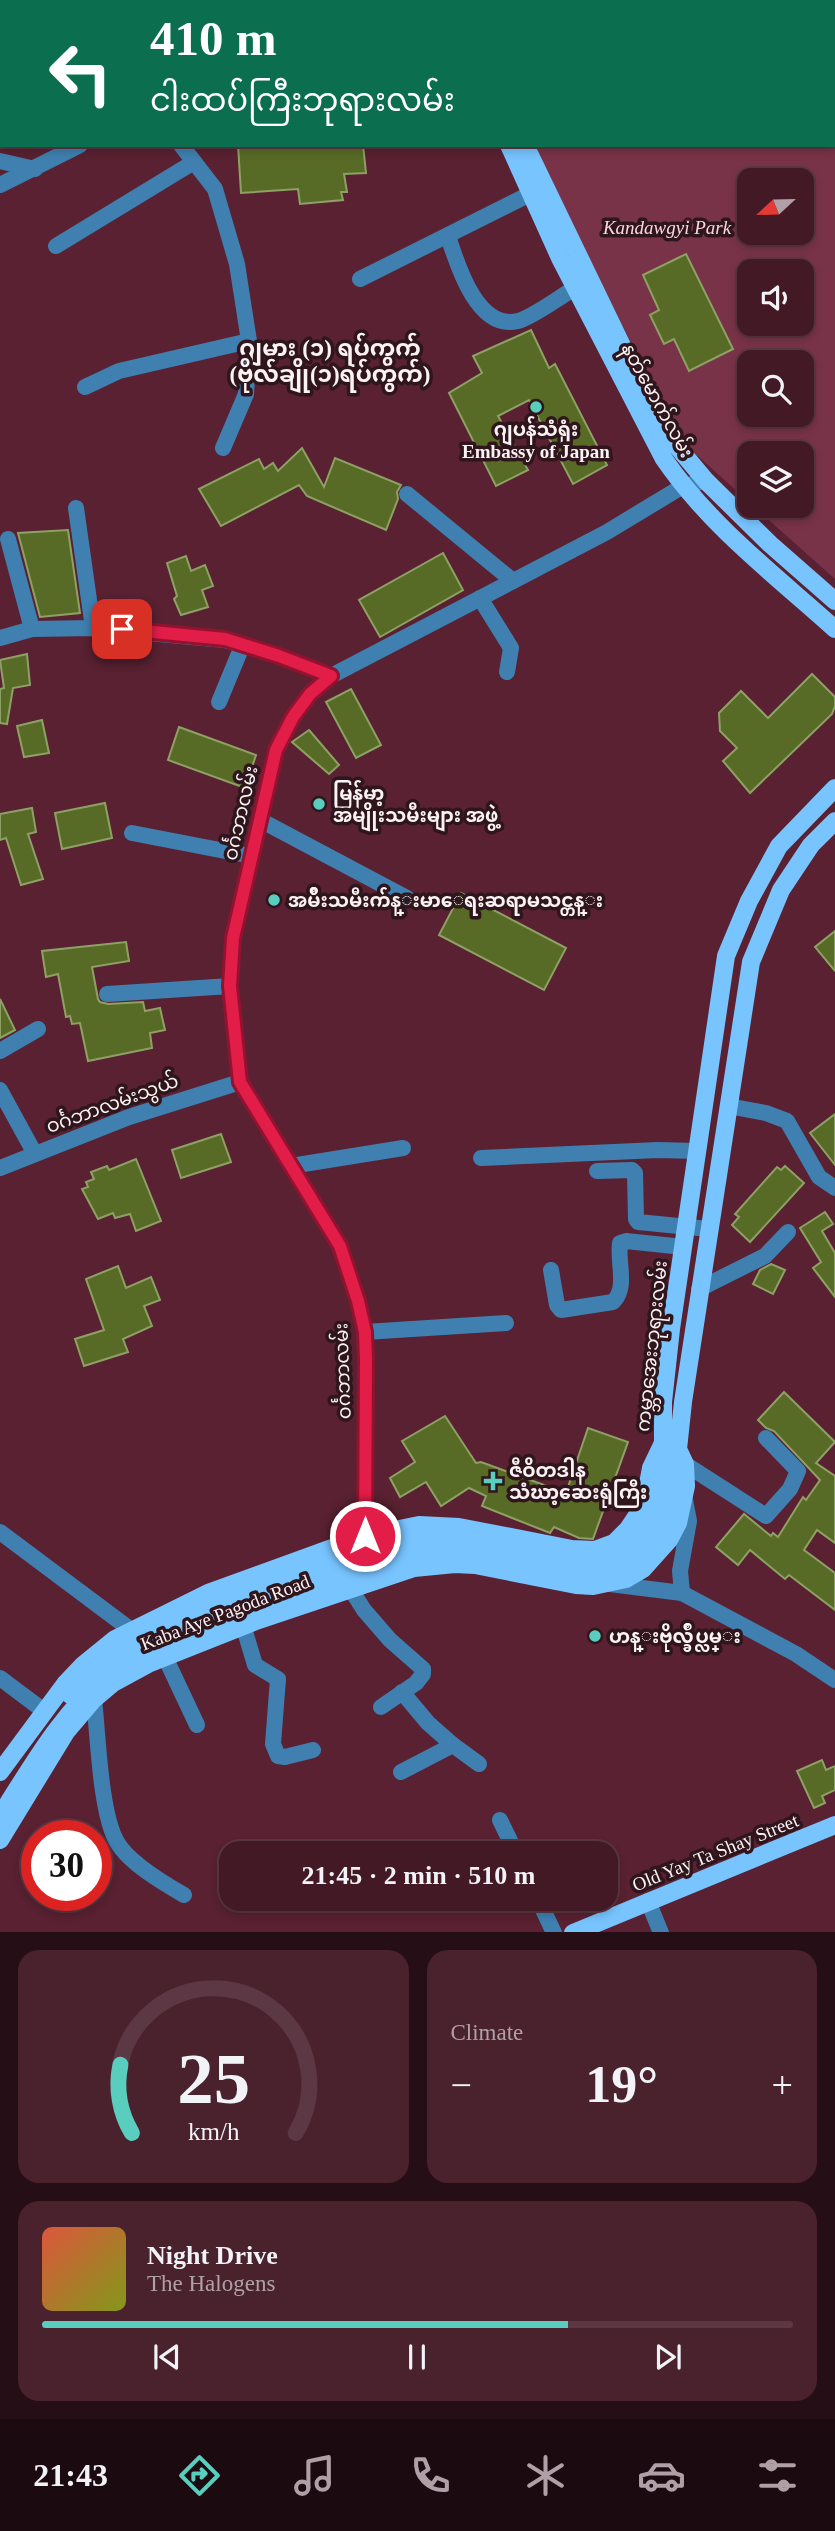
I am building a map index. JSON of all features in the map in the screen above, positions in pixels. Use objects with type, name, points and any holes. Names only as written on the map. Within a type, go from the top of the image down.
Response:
[{"type":"main road","name":"နတ်မောက်လမ်း","points":[[511,147],[528,169],[601,320],[659,451],[683,486],[715,522],[835,629]]},
{"type":"main road","name":"နတ်မောက်လမ်း","points":[[525,147],[530,194],[575,288],[601,320],[670,438],[706,481],[770,544],[835,601]]},
{"type":"main road","name":"ကမ္ဘာအေးဘုရားလမ်း","points":[[659,1553],[678,1524],[685,1500],[663,1402],[685,1225],[726,956],[748,901],[779,846],[835,788]]},
{"type":"main road","name":"ကမ္ဘာအေးဘုရားလမ်း","points":[[0,1816],[52,1734],[108,1674],[141,1654],[214,1621],[273,1598],[364,1569],[438,1553],[471,1555],[588,1573],[618,1569],[650,1549],[662,1532],[670,1510],[675,1452],[751,962],[781,890],[811,845],[835,821]]},
{"type":"main road","name":"ကမ္ဘာအေးဘုရားလမ်း","points":[[0,1796],[40,1733],[88,1676],[117,1652],[174,1621],[333,1561],[422,1540],[496,1545],[588,1561],[613,1558],[631,1550],[642,1538],[655,1511],[660,1488],[675,1452]]},
{"type":"main road","name":"Kaba Aye Pagoda Road","points":[[0,1772],[44,1711],[83,1665],[115,1639],[208,1593],[365,1536],[419,1525],[460,1527],[572,1549],[595,1550],[614,1543],[636,1519],[643,1505],[651,1468],[675,1452]]},
{"type":"main road","name":"Kaba Aye Pagoda Road","points":[[0,1840],[66,1732],[94,1699],[130,1672],[243,1625],[414,1568],[455,1564],[492,1568],[576,1585],[608,1584],[626,1579],[643,1569],[659,1553]]},
{"type":"main road","points":[[44,1711],[66,1732]]},
{"type":"main road","name":"Old Yay Ta Shay Street","points":[[575,1932],[835,1825]]},
{"type":"street","points":[[0,185],[76,147]]},
{"type":"street","points":[[183,147],[215,189],[237,264],[249,341],[246,394],[223,448]]},
{"type":"street","points":[[0,161],[35,169]]},
{"type":"street","points":[[56,246],[194,162]]},
{"type":"street","points":[[360,279],[530,194]]},
{"type":"street","points":[[448,236],[470,292],[485,311],[495,318],[519,321],[575,288]]},
{"type":"street","points":[[85,387],[119,371],[249,341]]},
{"type":"street","name":"ဝင်္ဂဘာလမ်း","points":[[365,1536],[365,1332],[358,1301],[340,1246],[240,1082],[230,986],[233,938],[276,750],[293,717],[310,694],[331,676],[607,532],[683,486],[706,481]]},
{"type":"street","points":[[407,495],[513,581]]},
{"type":"street","points":[[76,508],[93,628]]},
{"type":"street","points":[[8,539],[14,569],[33,629]]},
{"type":"street","points":[[480,598],[511,648],[507,672]]},
{"type":"street","points":[[0,638],[33,629],[93,628],[225,639],[331,676]]},
{"type":"street","points":[[219,702],[243,644]]},
{"type":"street","points":[[260,820],[407,898]]},
{"type":"street","points":[[132,833],[251,856]]},
{"type":"street","points":[[107,994],[230,986]]},
{"type":"street","points":[[0,1051],[38,1029]]},
{"type":"street","name":"ဝင်္ဂဘာလမ်းသွယ်","points":[[0,1168],[129,1117],[240,1082]]},
{"type":"street","points":[[0,1090],[29,1157]]},
{"type":"street","points":[[728,1106],[766,1112],[786,1121],[818,1177],[835,1188]]},
{"type":"street","points":[[0,1111],[29,1157]]},
{"type":"street","points":[[291,1166],[403,1148]]},
{"type":"street","points":[[481,1158],[658,1150],[696,1151]]},
{"type":"street","points":[[597,1171],[632,1170],[635,1173],[638,1222],[709,1229]]},
{"type":"street","points":[[699,1290],[765,1256],[788,1232]]},
{"type":"street","points":[[551,1270],[557,1306],[561,1310],[613,1302],[619,1296],[621,1287],[620,1243],[626,1241],[683,1247]]},
{"type":"street","points":[[365,1332],[506,1323]]},
{"type":"street","points":[[675,1452],[766,1516],[790,1489],[798,1471],[766,1438]]},
{"type":"street","points":[[682,1593],[680,1571],[689,1521],[685,1500]]},
{"type":"street","points":[[0,1532],[131,1630]]},
{"type":"street","points":[[608,1584],[682,1593],[796,1654],[835,1681]]},
{"type":"street","points":[[350,1588],[372,1620],[423,1669],[423,1674],[416,1683],[381,1707]]},
{"type":"street","points":[[243,1625],[255,1664],[278,1679],[273,1744],[278,1756],[285,1757],[313,1750]]},
{"type":"street","points":[[165,1657],[197,1724]]},
{"type":"street","points":[[0,1678],[44,1711]]},
{"type":"street","points":[[402,1692],[428,1723],[480,1764]]},
{"type":"street","points":[[94,1699],[107,1819],[117,1843],[150,1875],[184,1895]]},
{"type":"street","points":[[401,1772],[453,1745]]},
{"type":"street","points":[[500,1820],[510,1841]]},
{"type":"street","points":[[648,1901],[662,1932]]},
{"type":"street","points":[[544,1911],[554,1932]]},
{"type":"green space","name":"Kandawgyi Park","points":[[533,147],[835,147],[835,579],[766,518],[814,518],[814,441],[737,441],[737,491],[680,440]]},
{"type":"building","points":[[238,147],[363,147],[366,173],[344,174],[347,192],[341,192],[343,200],[300,204],[298,189],[241,193]]},
{"type":"building","points":[[686,254],[733,349],[689,371],[674,339],[664,344],[650,315],[659,310],[643,275]]},
{"type":"building","points":[[531,330],[549,368],[555,364],[607,465],[573,484],[529,400],[498,416],[528,470],[496,486],[449,393],[482,373],[473,356]]},
{"type":"building","points":[[302,448],[324,487],[335,458],[401,485],[386,530],[307,496],[299,485],[221,526],[199,489],[259,459],[264,469],[273,463],[278,471]]},
{"type":"building","points":[[68,530],[80,613],[40,617],[18,533]]},
{"type":"building","points":[[443,553],[463,590],[380,637],[359,600]]},
{"type":"building","points":[[186,556],[191,571],[205,565],[213,586],[202,590],[208,607],[181,615],[174,599],[177,596],[167,563]]},
{"type":"building","points":[[27,654],[30,685],[13,688],[7,724],[0,723],[0,689],[4,688],[0,660]]},
{"type":"building","points":[[812,674],[835,697],[832,714],[750,793],[723,761],[737,748],[720,731],[719,713],[741,691],[768,718]]},
{"type":"building","points":[[351,689],[381,745],[356,758],[326,702]]},
{"type":"building","points":[[42,720],[49,753],[24,757],[17,726]]},
{"type":"building","points":[[179,727],[256,755],[245,788],[168,760]]},
{"type":"building","points":[[309,730],[339,765],[329,774],[292,742]]},
{"type":"building","points":[[105,803],[112,838],[62,849],[55,813]]},
{"type":"building","points":[[32,808],[36,832],[28,834],[43,879],[21,885],[6,838],[0,840],[0,814]]},
{"type":"building","points":[[461,893],[566,948],[544,990],[439,935]]},
{"type":"building","points":[[835,931],[835,971],[815,947]]},
{"type":"building","points":[[126,942],[129,961],[92,967],[98,999],[108,1004],[143,1002],[145,1011],[160,1008],[165,1030],[150,1033],[152,1048],[88,1061],[80,1023],[72,1024],[70,1016],[66,1017],[58,974],[46,977],[42,951]]},
{"type":"building","points":[[0,999],[15,1030],[0,1038]]},
{"type":"building","points":[[835,1114],[835,1165],[810,1133]]},
{"type":"building","points":[[221,1134],[231,1162],[181,1178],[172,1150]]},
{"type":"building","points":[[136,1159],[161,1221],[136,1231],[130,1214],[115,1218],[113,1213],[98,1219],[82,1189],[88,1187],[86,1182],[94,1179],[91,1172],[107,1166],[109,1170]]},
{"type":"building","points":[[785,1166],[804,1183],[750,1242],[732,1225],[739,1217],[735,1214],[777,1167],[781,1170]]},
{"type":"building","points":[[825,1212],[833,1224],[822,1231],[835,1253],[835,1297],[813,1268],[821,1262],[800,1228]]},
{"type":"building","points":[[771,1264],[785,1270],[773,1294],[753,1284],[760,1270]]},
{"type":"building","points":[[118,1266],[126,1288],[151,1277],[160,1300],[144,1306],[152,1326],[123,1339],[128,1352],[84,1366],[75,1339],[104,1330],[86,1279]]},
{"type":"building","points":[[784,1392],[835,1442],[816,1463],[835,1476],[835,1543],[817,1530],[804,1550],[835,1573],[835,1610],[789,1575],[785,1579],[750,1550],[738,1565],[716,1547],[744,1514],[771,1536],[773,1533],[778,1537],[803,1497],[806,1500],[820,1480],[774,1431],[758,1420]]},
{"type":"building","points":[[445,1416],[476,1463],[481,1462],[566,1493],[588,1428],[628,1442],[593,1539],[579,1538],[554,1527],[550,1533],[482,1506],[486,1496],[469,1488],[441,1506],[426,1482],[400,1497],[390,1478],[415,1462],[402,1441]]},
{"type":"building","points":[[822,1760],[826,1770],[835,1766],[835,1790],[822,1796],[825,1803],[814,1808],[797,1771]]},
{"type":"place","name":"ဂျပန်သံရုံး Embassy of Japan","points":[[536,407]]},
{"type":"place","name":"မြန်မာ့ အမျိုးသမီးများ အဖွဲ့","points":[[319,804]]},
{"type":"place","name":"အမ်ိဳးသမီးက်န္းမာေရးဆရာမသင္တန္း","points":[[274,900]]},
{"type":"place","name":"ဇီဝိတဒါန သံဃာ့ဆေးရုံကြီး","points":[[493,1481]]},
{"type":"place","name":"ဟန္းဗိုလ္ခ်ဳပ္လမ္း","points":[[595,1636]]},
{"type":"district","name":"ဂျမား (၁) ရပ်ကွက် (ဗိုလ်ချို(၁)ရပ်ကွက်)","points":[[330,361]]},
{"type":"route","points":[[122,629],[225,639],[331,676],[310,694],[293,717],[276,750],[233,938],[230,986],[240,1082],[340,1246],[358,1301],[365,1332],[366,1360],[365,1536]]}]
